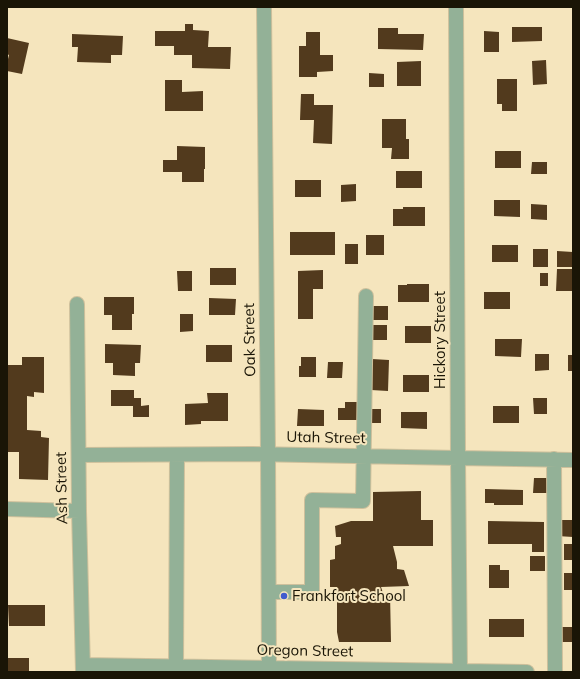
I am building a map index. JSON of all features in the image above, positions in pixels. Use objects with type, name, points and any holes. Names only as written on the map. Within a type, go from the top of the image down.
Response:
[{"type":"street","name":"Oak Street","points":[[264,7],[269,670]]},
{"type":"street","name":"Hickory Street","points":[[456,7],[460,671]]},
{"type":"street","points":[[268,592],[312,592],[312,500],[363,501],[366,296]]},
{"type":"street","name":"Ash Street","points":[[77,304],[79,511],[83,668]]},
{"type":"street","points":[[176,669],[177,454]]},
{"type":"street","name":"Utah Street","points":[[79,455],[268,454],[573,460]]},
{"type":"street","points":[[554,459],[555,672]]},
{"type":"street","points":[[7,509],[79,511]]},
{"type":"street","name":"Oregon Street","points":[[83,668],[526,672]]},
{"type":"building","points":[[185,24],[193,24],[193,30],[209,31],[208,47],[231,47],[230,69],[192,68],[192,55],[174,55],[174,46],[155,46],[155,31],[185,31]]},
{"type":"building","points":[[512,27],[542,27],[542,41],[512,42]]},
{"type":"building","points":[[378,28],[398,28],[398,34],[424,34],[423,50],[378,49]]},
{"type":"building","points":[[484,31],[499,32],[499,52],[484,52]]},
{"type":"building","points":[[306,32],[320,32],[320,55],[333,55],[333,71],[317,72],[317,77],[299,77],[299,46],[306,46]]},
{"type":"building","points":[[72,34],[123,36],[122,55],[111,55],[111,63],[77,62],[78,47],[72,47]]},
{"type":"building","points":[[7,38],[29,43],[22,74],[7,71],[9,55],[7,54]]},
{"type":"building","points":[[546,60],[547,84],[533,85],[532,61]]},
{"type":"building","points":[[421,61],[421,86],[397,86],[397,62]]},
{"type":"building","points":[[369,73],[384,74],[384,87],[369,87]]},
{"type":"building","points":[[497,79],[517,79],[517,111],[502,111],[502,104],[497,104]]},
{"type":"building","points":[[165,80],[182,80],[182,92],[203,91],[203,111],[165,111]]},
{"type":"building","points":[[301,94],[314,94],[314,105],[333,105],[332,144],[313,143],[314,120],[300,120]]},
{"type":"building","points":[[382,119],[406,119],[406,139],[409,139],[409,159],[391,159],[392,148],[382,148]]},
{"type":"building","points":[[177,146],[205,147],[204,182],[182,182],[182,172],[163,172],[163,160],[177,160]]},
{"type":"building","points":[[495,151],[521,151],[521,168],[495,168]]},
{"type":"building","points":[[532,162],[547,162],[547,174],[531,174]]},
{"type":"building","points":[[396,171],[422,171],[422,188],[396,188]]},
{"type":"building","points":[[295,180],[321,180],[321,197],[295,197]]},
{"type":"building","points":[[356,184],[356,201],[341,202],[341,185]]},
{"type":"building","points":[[494,200],[520,200],[520,217],[494,216]]},
{"type":"building","points":[[531,204],[547,205],[547,220],[531,219]]},
{"type":"building","points":[[403,207],[425,207],[425,226],[393,226],[393,209],[403,209]]},
{"type":"building","points":[[290,232],[335,232],[335,255],[290,255]]},
{"type":"building","points":[[366,235],[384,235],[384,255],[366,255]]},
{"type":"building","points":[[345,244],[358,244],[358,264],[345,264]]},
{"type":"building","points":[[492,245],[518,245],[518,262],[492,262]]},
{"type":"building","points":[[533,249],[548,249],[548,267],[533,267]]},
{"type":"building","points":[[557,251],[573,252],[573,267],[557,267]]},
{"type":"building","points":[[210,268],[236,268],[236,285],[210,285]]},
{"type":"building","points":[[557,269],[573,269],[573,291],[556,291]]},
{"type":"building","points":[[323,270],[323,289],[313,289],[313,319],[298,319],[298,271]]},
{"type":"building","points":[[177,271],[192,271],[192,291],[178,291]]},
{"type":"building","points":[[540,273],[548,273],[548,286],[540,286]]},
{"type":"building","points":[[429,284],[429,302],[398,302],[398,285]]},
{"type":"building","points":[[484,292],[510,292],[510,309],[484,309]]},
{"type":"building","points":[[104,297],[134,297],[132,330],[112,330],[112,315],[104,315]]},
{"type":"building","points":[[209,298],[236,299],[235,315],[209,315]]},
{"type":"building","points":[[372,306],[388,306],[388,320],[372,320]]},
{"type":"building","points":[[180,314],[193,314],[193,331],[180,332]]},
{"type":"building","points":[[372,325],[387,325],[387,340],[371,340]]},
{"type":"building","points":[[405,326],[431,326],[431,343],[405,343]]},
{"type":"building","points":[[495,339],[522,339],[521,357],[495,356]]},
{"type":"building","points":[[105,344],[141,345],[140,363],[135,363],[135,376],[113,375],[113,363],[105,363]]},
{"type":"building","points":[[206,345],[232,345],[232,362],[206,362]]},
{"type":"building","points":[[535,354],[549,354],[549,370],[535,371]]},
{"type":"building","points":[[568,355],[573,355],[573,371],[568,371]]},
{"type":"building","points":[[22,357],[44,357],[44,393],[34,392],[34,397],[27,396],[27,430],[41,431],[41,437],[49,438],[48,480],[19,479],[19,452],[7,452],[7,365],[22,365]]},
{"type":"building","points":[[301,357],[316,357],[316,377],[299,377]]},
{"type":"building","points":[[372,359],[389,360],[388,391],[371,390]]},
{"type":"building","points":[[328,362],[343,362],[342,378],[327,378]]},
{"type":"building","points":[[403,375],[429,375],[429,392],[403,392]]},
{"type":"building","points":[[111,390],[134,390],[134,398],[141,398],[141,406],[149,405],[149,417],[133,417],[133,406],[111,406]]},
{"type":"building","points":[[207,393],[228,393],[228,421],[201,421],[201,424],[185,425],[185,404],[208,403]]},
{"type":"building","points":[[533,398],[547,398],[547,414],[534,414]]},
{"type":"building","points":[[345,402],[360,402],[360,420],[338,420],[338,408],[345,408]]},
{"type":"building","points":[[493,406],[519,406],[519,423],[493,423]]},
{"type":"building","points":[[298,409],[324,410],[324,426],[297,426]]},
{"type":"building","points":[[369,409],[381,409],[381,423],[369,423]]},
{"type":"building","points":[[401,412],[427,412],[427,429],[401,428]]},
{"type":"building","points":[[534,478],[548,478],[548,493],[533,493]]},
{"type":"building","points":[[485,489],[523,490],[523,505],[494,505],[494,503],[485,503]]},
{"type":"building","points":[[421,491],[421,520],[433,520],[433,546],[393,546],[397,569],[404,570],[409,586],[381,587],[383,593],[390,593],[391,642],[339,642],[337,632],[337,587],[330,587],[330,560],[335,559],[335,546],[341,544],[341,537],[336,537],[335,526],[351,521],[373,521],[373,492]]},
{"type":"building","points":[[558,520],[573,520],[573,537],[557,536]]},
{"type":"building","points":[[488,521],[544,522],[544,552],[532,552],[532,544],[488,544]]},
{"type":"building","points":[[564,544],[573,544],[573,560],[564,560]]},
{"type":"building","points":[[530,556],[545,556],[545,571],[530,571]]},
{"type":"building","points":[[489,565],[500,565],[500,570],[509,570],[509,588],[489,588]]},
{"type":"building","points":[[564,573],[573,573],[573,590],[564,590]]},
{"type":"building","points":[[8,605],[45,605],[45,626],[9,626]]},
{"type":"building","points":[[489,619],[524,619],[524,637],[489,637]]},
{"type":"building","points":[[558,627],[573,627],[573,642],[558,642]]},
{"type":"building","points":[[8,658],[29,658],[29,672],[8,672]]},
{"type":"place","name":"Frankfort School","points":[[284,596]]}]
